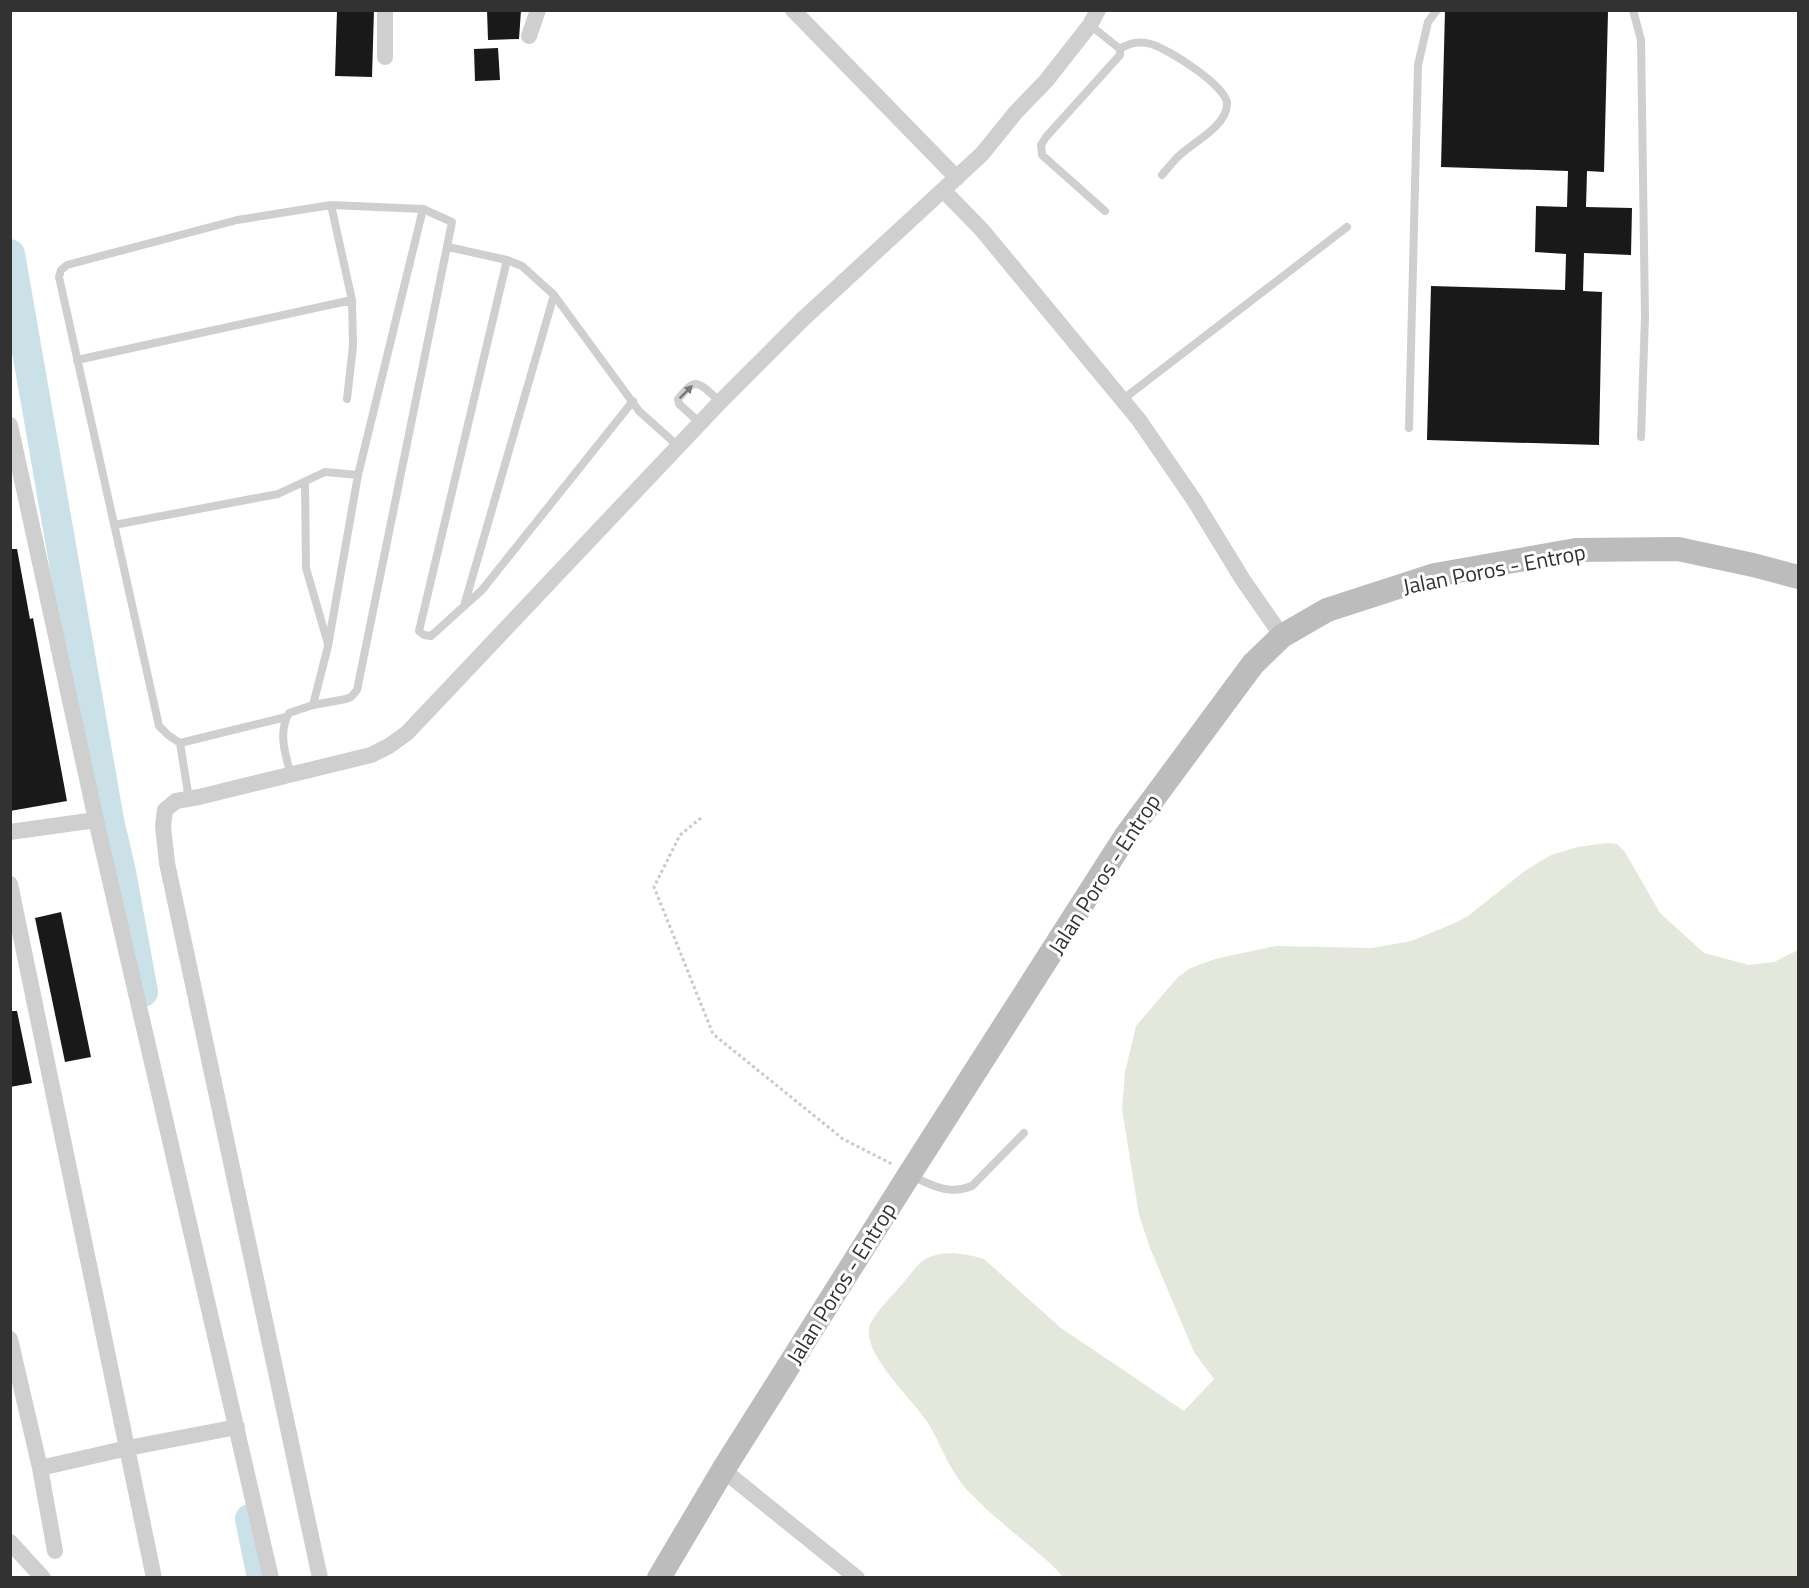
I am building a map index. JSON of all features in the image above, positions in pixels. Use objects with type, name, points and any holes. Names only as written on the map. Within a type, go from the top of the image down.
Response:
[{"type":"main road","name":"Jalan Poros - Entrop","points":[[659,1578],[723,1470],[1125,837],[1253,664],[1282,636],[1328,610],[1435,575],[1576,550],[1678,549],[1798,577]]},
{"type":"street","points":[[385,10],[385,57]]},
{"type":"street","points":[[529,36],[538,10]]},
{"type":"street","points":[[793,10],[949,169]]},
{"type":"street","points":[[320,1578],[167,863],[163,826],[165,810],[176,801],[290,770],[371,755],[407,733],[720,402],[803,319],[943,190],[949,169],[982,154],[1016,112],[1046,81],[1094,18]]},
{"type":"street","points":[[943,190],[982,230],[1122,400],[1194,500],[1282,636]]},
{"type":"street","points":[[10,425],[96,820],[271,1578]]},
{"type":"street","points":[[10,832],[96,820]]},
{"type":"street","points":[[10,884],[153,1578]]},
{"type":"street","points":[[10,1339],[40,1468],[56,1551]]},
{"type":"street","points":[[40,1468],[237,1427]]},
{"type":"street","points":[[723,1470],[857,1578]]},
{"type":"street","points":[[10,1542],[43,1578]]},
{"type":"lane","points":[[1409,428],[1418,65],[1428,22],[1437,10]]},
{"type":"lane","points":[[1633,10],[1641,40],[1645,316],[1641,437]]},
{"type":"lane","points":[[1094,18],[1120,49]]},
{"type":"lane","points":[[1105,211],[1042,155],[1041,145],[1117,59],[1120,49],[1126,44],[1150,43],[1164,50],[1209,80],[1226,96],[1227,105],[1224,116],[1203,139],[1182,153],[1162,174]]},
{"type":"lane","points":[[331,205],[352,300],[352,346],[347,399]]},
{"type":"lane","points":[[286,717],[180,742],[159,726],[58,277],[67,265],[237,220],[331,205],[423,209],[453,222],[357,690],[346,699],[313,705],[289,713],[283,723],[285,750],[290,770]]},
{"type":"lane","points":[[313,705],[328,646],[358,475],[423,209]]},
{"type":"lane","points":[[1122,400],[1347,227]]},
{"type":"lane","points":[[448,247],[507,260],[522,266],[554,295],[639,411],[678,446]]},
{"type":"lane","points":[[507,260],[419,630],[424,635],[430,636],[482,590],[633,401]]},
{"type":"lane","points":[[463,606],[554,295]]},
{"type":"lane","points":[[77,360],[352,300]]},
{"type":"lane","points":[[700,423],[679,404],[678,399],[692,385],[697,384],[720,402]]},
{"type":"lane","points":[[114,525],[278,494],[325,472],[358,475]]},
{"type":"lane","points":[[304,482],[306,568],[328,646]]},
{"type":"lane","points":[[180,742],[189,799]]},
{"type":"lane","points":[[909,1175],[941,1190],[960,1191],[972,1186],[1024,1133]]},
{"type":"path","points":[[701,818],[680,835],[654,887],[713,1034],[843,1139],[883,1158],[909,1175]]},
{"type":"shaded area","points":[[1606,843],[1617,844],[1625,852],[1660,913],[1704,953],[1749,965],[1774,962],[1798,950],[1798,1577],[1063,1577],[980,1503],[957,1477],[928,1423],[891,1378],[874,1352],[869,1328],[879,1311],[917,1266],[926,1259],[950,1253],[984,1259],[1061,1328],[1184,1411],[1214,1379],[1194,1352],[1150,1248],[1139,1215],[1122,1109],[1125,1072],[1136,1026],[1178,977],[1201,964],[1276,946],[1372,948],[1411,941],[1468,916],[1526,870],[1551,855],[1578,847]]},
{"type":"building","points":[[337,10],[374,10],[372,77],[335,76]]},
{"type":"building","points":[[487,10],[521,10],[519,39],[488,40]]},
{"type":"building","points":[[1445,10],[1608,12],[1604,172],[1587,171],[1586,207],[1632,208],[1631,255],[1584,253],[1583,291],[1602,292],[1599,445],[1427,440],[1431,286],[1565,290],[1566,254],[1535,252],[1536,206],[1567,207],[1568,171],[1441,167]]},
{"type":"building","points":[[498,48],[500,80],[475,81],[474,49]]},
{"type":"building","points":[[10,549],[17,549],[30,619],[33,618],[67,801],[10,811]]},
{"type":"building","points":[[61,912],[91,1057],[65,1062],[35,918]]},
{"type":"building","points":[[10,1011],[17,1011],[32,1083],[10,1087]]},
{"type":"waterway","points":[[10,254],[109,820],[143,992]]},
{"type":"waterway","points":[[250,1519],[262,1578]]}]
